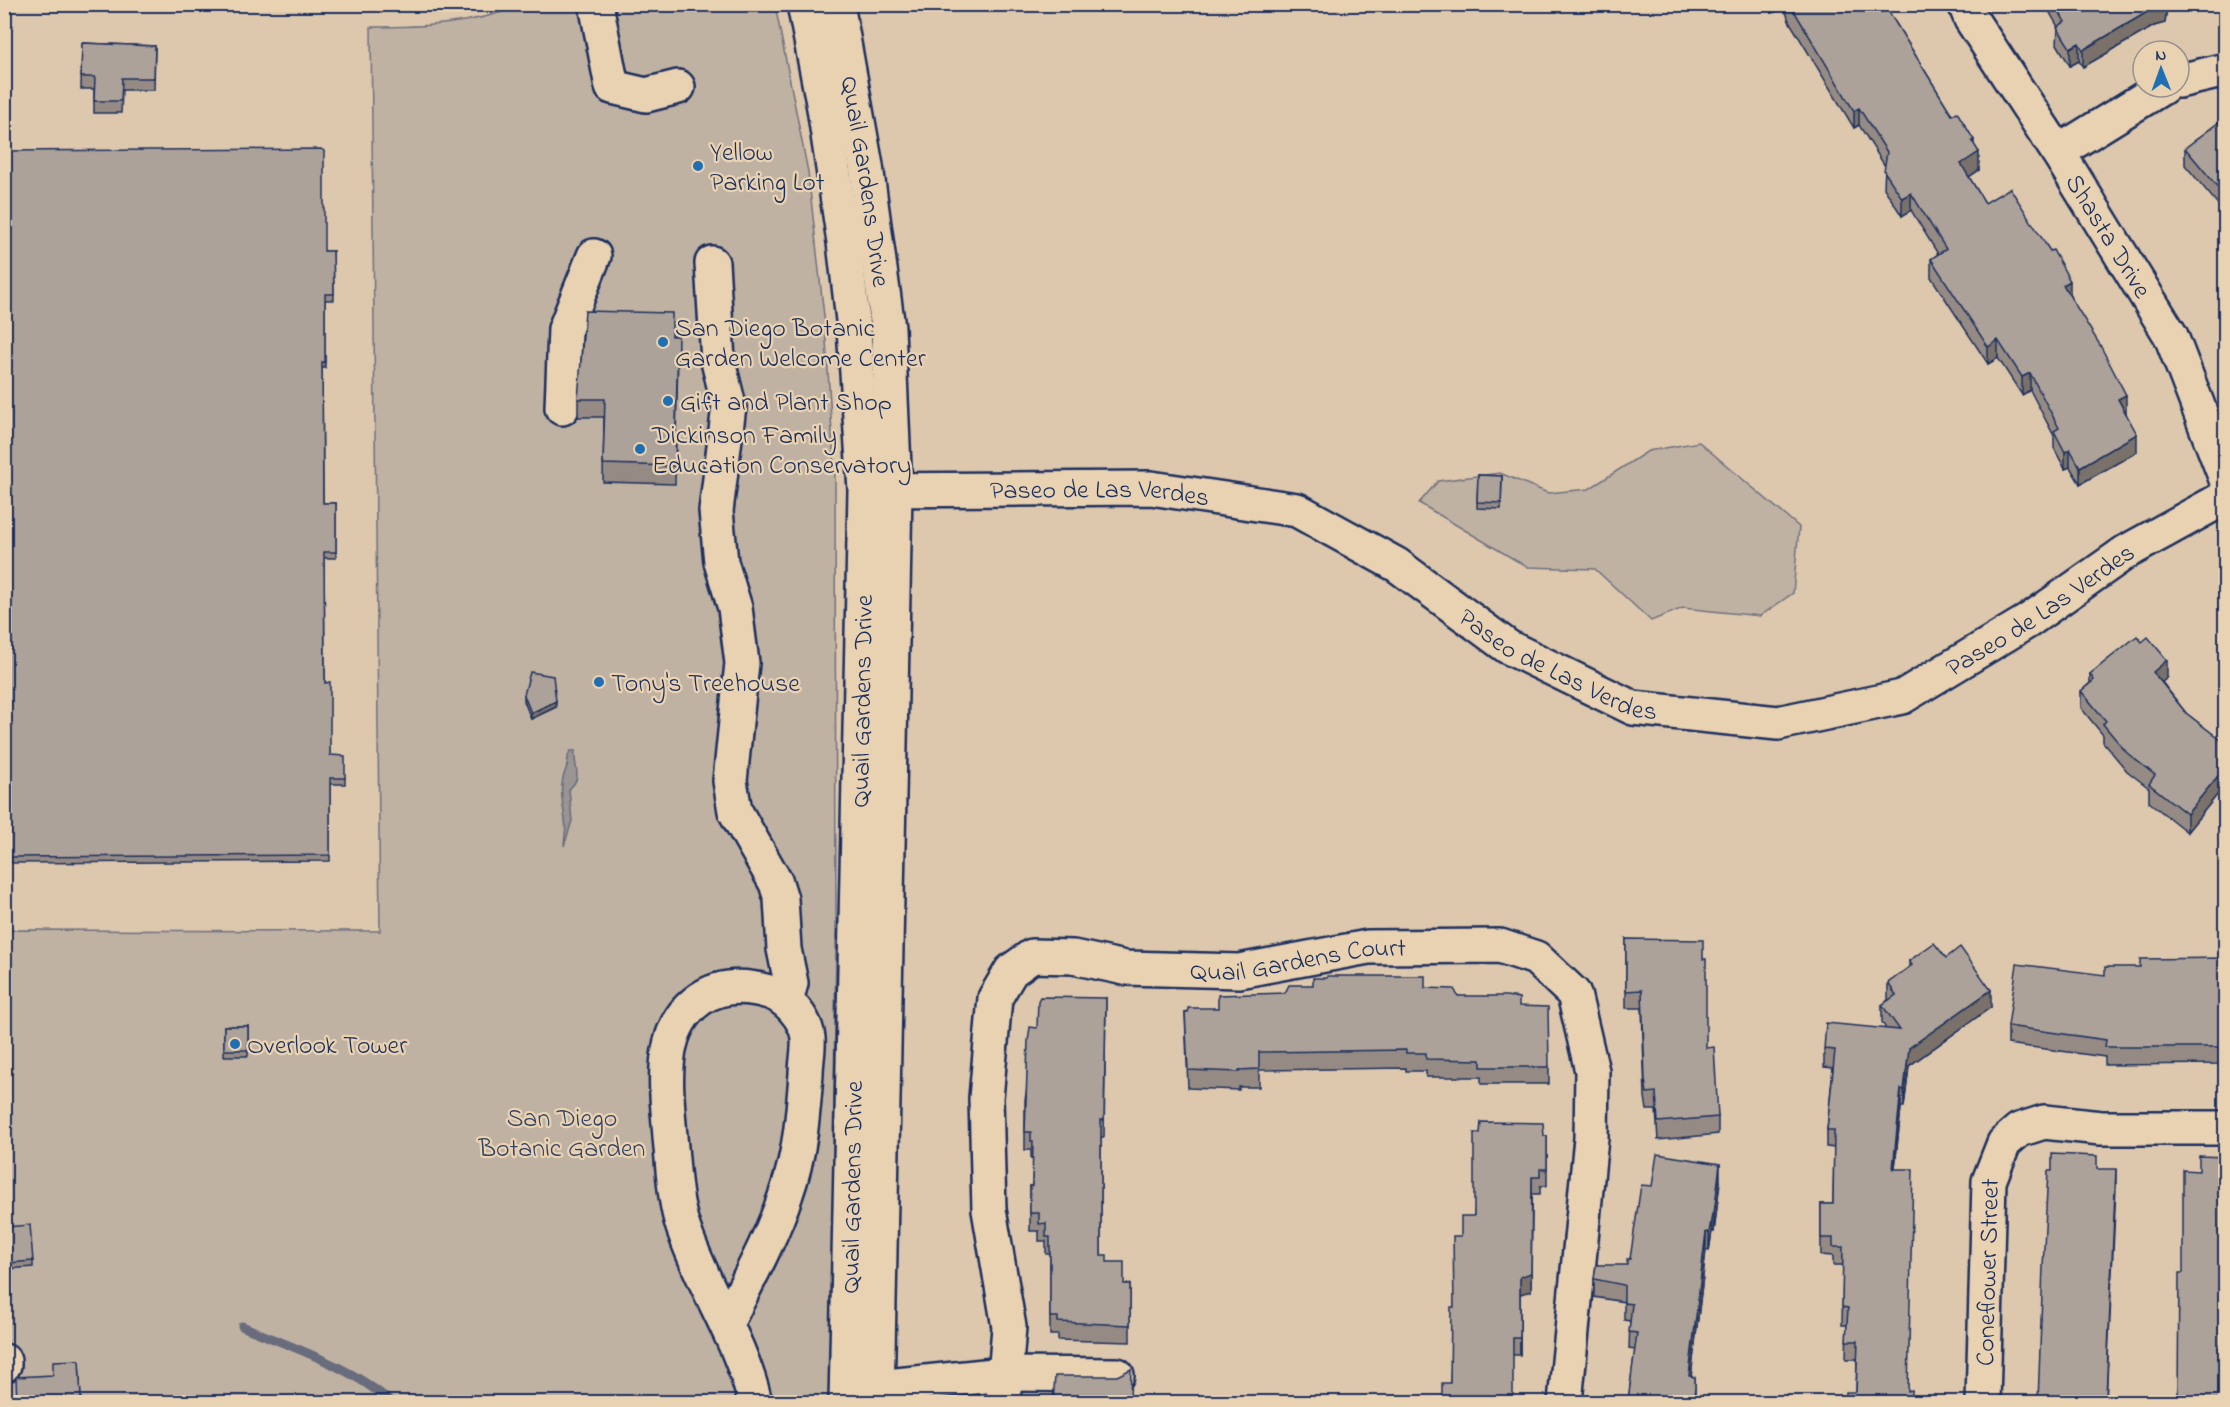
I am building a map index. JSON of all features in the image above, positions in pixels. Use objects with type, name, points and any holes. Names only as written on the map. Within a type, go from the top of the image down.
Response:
[{"type":"street","points":[[596,4],[612,87],[646,95],[678,87]]},
{"type":"street","name":"Quail Gardens Drive","points":[[804,4],[824,108],[854,329],[880,491]]},
{"type":"street","name":"Quail Gardens Drive","points":[[837,4],[866,166],[888,328],[880,491],[862,1395]]},
{"type":"street","name":"Shasta Drive","points":[[1965,4],[1971,19],[2058,152],[2171,336],[2226,479]]},
{"type":"street","points":[[2191,78],[2226,70]]},
{"type":"street","points":[[2058,152],[2144,99]]},
{"type":"street","points":[[562,408],[565,329],[594,256]]},
{"type":"street","points":[[712,263],[718,361],[729,406],[716,511],[721,562],[735,608],[742,663],[730,781],[735,811],[776,883],[781,898],[784,949],[791,983],[786,1001]]},
{"type":"street","name":"Paseo de Las Verdes","points":[[880,491],[1151,488],[1297,510],[1397,565],[1508,647],[1633,708],[1778,723],[1902,697],[2028,621],[2126,552],[2226,497]]},
{"type":"street","name":"Quail Gardens Court","points":[[1003,1388],[1009,1327],[989,1210],[986,1098],[994,998],[1011,971],[1032,956],[1073,957],[1125,968],[1239,971],[1368,947],[1500,946],[1536,958],[1574,994],[1593,1071],[1591,1138],[1565,1402]]},
{"type":"street","points":[[727,1322],[762,1252],[786,1194],[802,1131],[808,1037],[801,1017],[786,1001],[772,992],[744,986],[712,990],[686,1008],[672,1036],[666,1077],[672,1158],[682,1224],[700,1275],[727,1322],[747,1372],[755,1402]]},
{"type":"street","name":"Coneflower Street","points":[[1983,1402],[1989,1180],[2004,1143],[2019,1130],[2044,1122],[2101,1128],[2226,1128]]},
{"type":"street","points":[[862,1395],[1003,1388],[1117,1375]]},
{"type":"green space","name":"San Diego Botanic Garden","points":[[521,5],[775,5],[808,172],[825,325],[835,479],[836,936],[830,1402],[5,1402],[5,930],[380,931],[371,27],[448,24],[485,17]]},
{"type":"green space","points":[[1699,442],[1799,527],[1793,593],[1760,616],[1683,608],[1651,621],[1595,569],[1527,567],[1419,503],[1438,481],[1500,473],[1548,493],[1589,489],[1648,451]]},
{"type":"shaded area","points":[[570,751],[575,751],[577,776],[569,789],[572,821],[564,846],[566,827],[562,789]]},
{"type":"building","points":[[1790,4],[1884,4],[1952,115],[1957,112],[1974,140],[1972,141],[1979,152],[1961,164],[1985,203],[2010,188],[2050,251],[2053,250],[2070,281],[2063,285],[2100,345],[2126,395],[2118,399],[2137,434],[2080,467],[2070,449],[2065,452],[2054,431],[2059,428],[2030,373],[2022,377],[1998,340],[1988,347],[1931,259],[1946,249],[1911,193],[1902,198],[1884,171],[1887,152],[1859,108],[1854,111]]},
{"type":"building","points":[[2055,4],[2165,4],[2165,6],[2154,8],[2083,50],[2079,43],[2070,48],[2057,27],[2065,22]]},
{"type":"building","points":[[82,43],[155,46],[154,78],[122,78],[121,101],[94,101],[95,77],[81,77]]},
{"type":"building","points":[[2226,117],[2226,197],[2185,148]]},
{"type":"building","points":[[321,149],[324,151],[324,251],[333,251],[334,294],[325,294],[325,362],[322,362],[323,503],[336,503],[336,552],[324,552],[325,683],[330,682],[330,755],[345,756],[345,778],[330,778],[330,855],[4,857],[4,151]]},
{"type":"building","name":"Dickinson Family Education Conservatory","points":[[585,311],[672,313],[672,336],[678,336],[675,466],[603,464],[605,399],[578,399]]},
{"type":"building","points":[[1478,475],[1502,476],[1501,503],[1477,502]]},
{"type":"building","points":[[2137,636],[2142,642],[2148,637],[2167,660],[2153,672],[2186,713],[2226,744],[2226,766],[2187,814],[2149,784],[2155,775],[2127,753],[2103,724],[2106,721],[2081,691],[2094,680],[2090,674]]},
{"type":"building","points":[[530,672],[553,676],[556,701],[531,713],[524,695]]},
{"type":"building","points":[[1626,939],[1703,940],[1703,959],[1706,959],[1706,1048],[1714,1047],[1718,1117],[1658,1122],[1656,1092],[1647,1093],[1645,1080],[1642,990],[1626,991]]},
{"type":"building","points":[[1934,943],[1946,958],[1960,947],[1991,990],[1909,1048],[1904,1090],[1901,1089],[1893,1169],[1913,1169],[1908,1391],[1912,1390],[1912,1402],[1846,1402],[1846,1392],[1856,1392],[1858,1341],[1846,1341],[1848,1308],[1842,1307],[1843,1247],[1833,1247],[1833,1238],[1821,1238],[1821,1204],[1833,1204],[1834,1130],[1827,1130],[1835,1050],[1824,1049],[1826,1023],[1900,1030],[1882,1005],[1896,995],[1888,983],[1912,965],[1909,961]]},
{"type":"building","points":[[2226,958],[2226,1047],[2105,1047],[2106,1040],[2008,1026],[2017,964],[2105,975],[2105,967],[2140,967],[2140,959]]},
{"type":"building","points":[[1327,976],[1425,976],[1425,988],[1454,989],[1458,996],[1519,998],[1519,1006],[1548,1007],[1549,1067],[1481,1067],[1481,1060],[1426,1059],[1426,1053],[1406,1053],[1406,1050],[1259,1052],[1259,1069],[1239,1070],[1239,1072],[1188,1070],[1185,1012],[1188,1012],[1188,1008],[1218,1008],[1218,995],[1285,993],[1289,985],[1313,985],[1313,978],[1327,978]]},
{"type":"building","points":[[1040,997],[1106,998],[1104,1120],[1101,1120],[1101,1255],[1107,1255],[1107,1262],[1124,1262],[1124,1284],[1130,1284],[1130,1325],[1058,1322],[1058,1317],[1050,1317],[1050,1237],[1046,1237],[1046,1223],[1039,1224],[1039,1213],[1030,1213],[1033,1141],[1031,1141],[1031,1132],[1025,1132],[1028,1041],[1030,1027],[1037,1028]]},
{"type":"building","points":[[224,1026],[248,1026],[248,1050],[224,1050]]},
{"type":"building","points":[[1481,1122],[1543,1123],[1544,1136],[1547,1136],[1547,1169],[1540,1169],[1540,1177],[1532,1177],[1531,1273],[1520,1277],[1520,1338],[1513,1338],[1513,1402],[1442,1402],[1442,1383],[1450,1383],[1451,1307],[1454,1307],[1453,1236],[1461,1236],[1461,1216],[1474,1216],[1474,1133],[1480,1133]]},
{"type":"building","points":[[1657,1154],[1720,1164],[1714,1214],[1712,1214],[1709,1233],[1706,1232],[1689,1376],[1695,1377],[1693,1402],[1615,1402],[1616,1400],[1628,1401],[1637,1333],[1629,1332],[1632,1304],[1624,1303],[1624,1285],[1594,1279],[1596,1265],[1627,1265],[1627,1259],[1630,1259],[1641,1185],[1652,1186]]},
{"type":"building","points":[[2052,1154],[2097,1156],[2097,1169],[2116,1169],[2106,1397],[2116,1397],[2116,1402],[2038,1402],[2048,1171],[2052,1171]]},
{"type":"building","points":[[2199,1156],[2226,1157],[2226,1402],[2171,1402],[2171,1395],[2178,1395],[2179,1273],[2183,1273],[2183,1170],[2199,1171]]},
{"type":"building","points":[[30,1225],[33,1261],[8,1263],[5,1227]]},
{"type":"building","points":[[79,1360],[81,1399],[17,1402],[16,1377],[53,1375],[53,1361]]},
{"type":"building","points":[[1131,1369],[1130,1402],[1053,1402],[1055,1376],[1117,1376]]},
{"type":"waterway","points":[[242,1326],[338,1367],[357,1377],[391,1402]]},
{"type":"place","name":"Yellow Parking Lot","points":[[698,166]]},
{"type":"place","name":"San Diego Botanic Garden Welcome Center","points":[[663,342]]},
{"type":"place","name":"Gift and Plant Shop","points":[[668,401]]},
{"type":"place","name":"Dickinson Family Education Conservatory","points":[[640,449]]},
{"type":"place","name":"Tony's Treehouse","points":[[599,682]]},
{"type":"place","name":"Overlook Tower","points":[[235,1044]]}]
